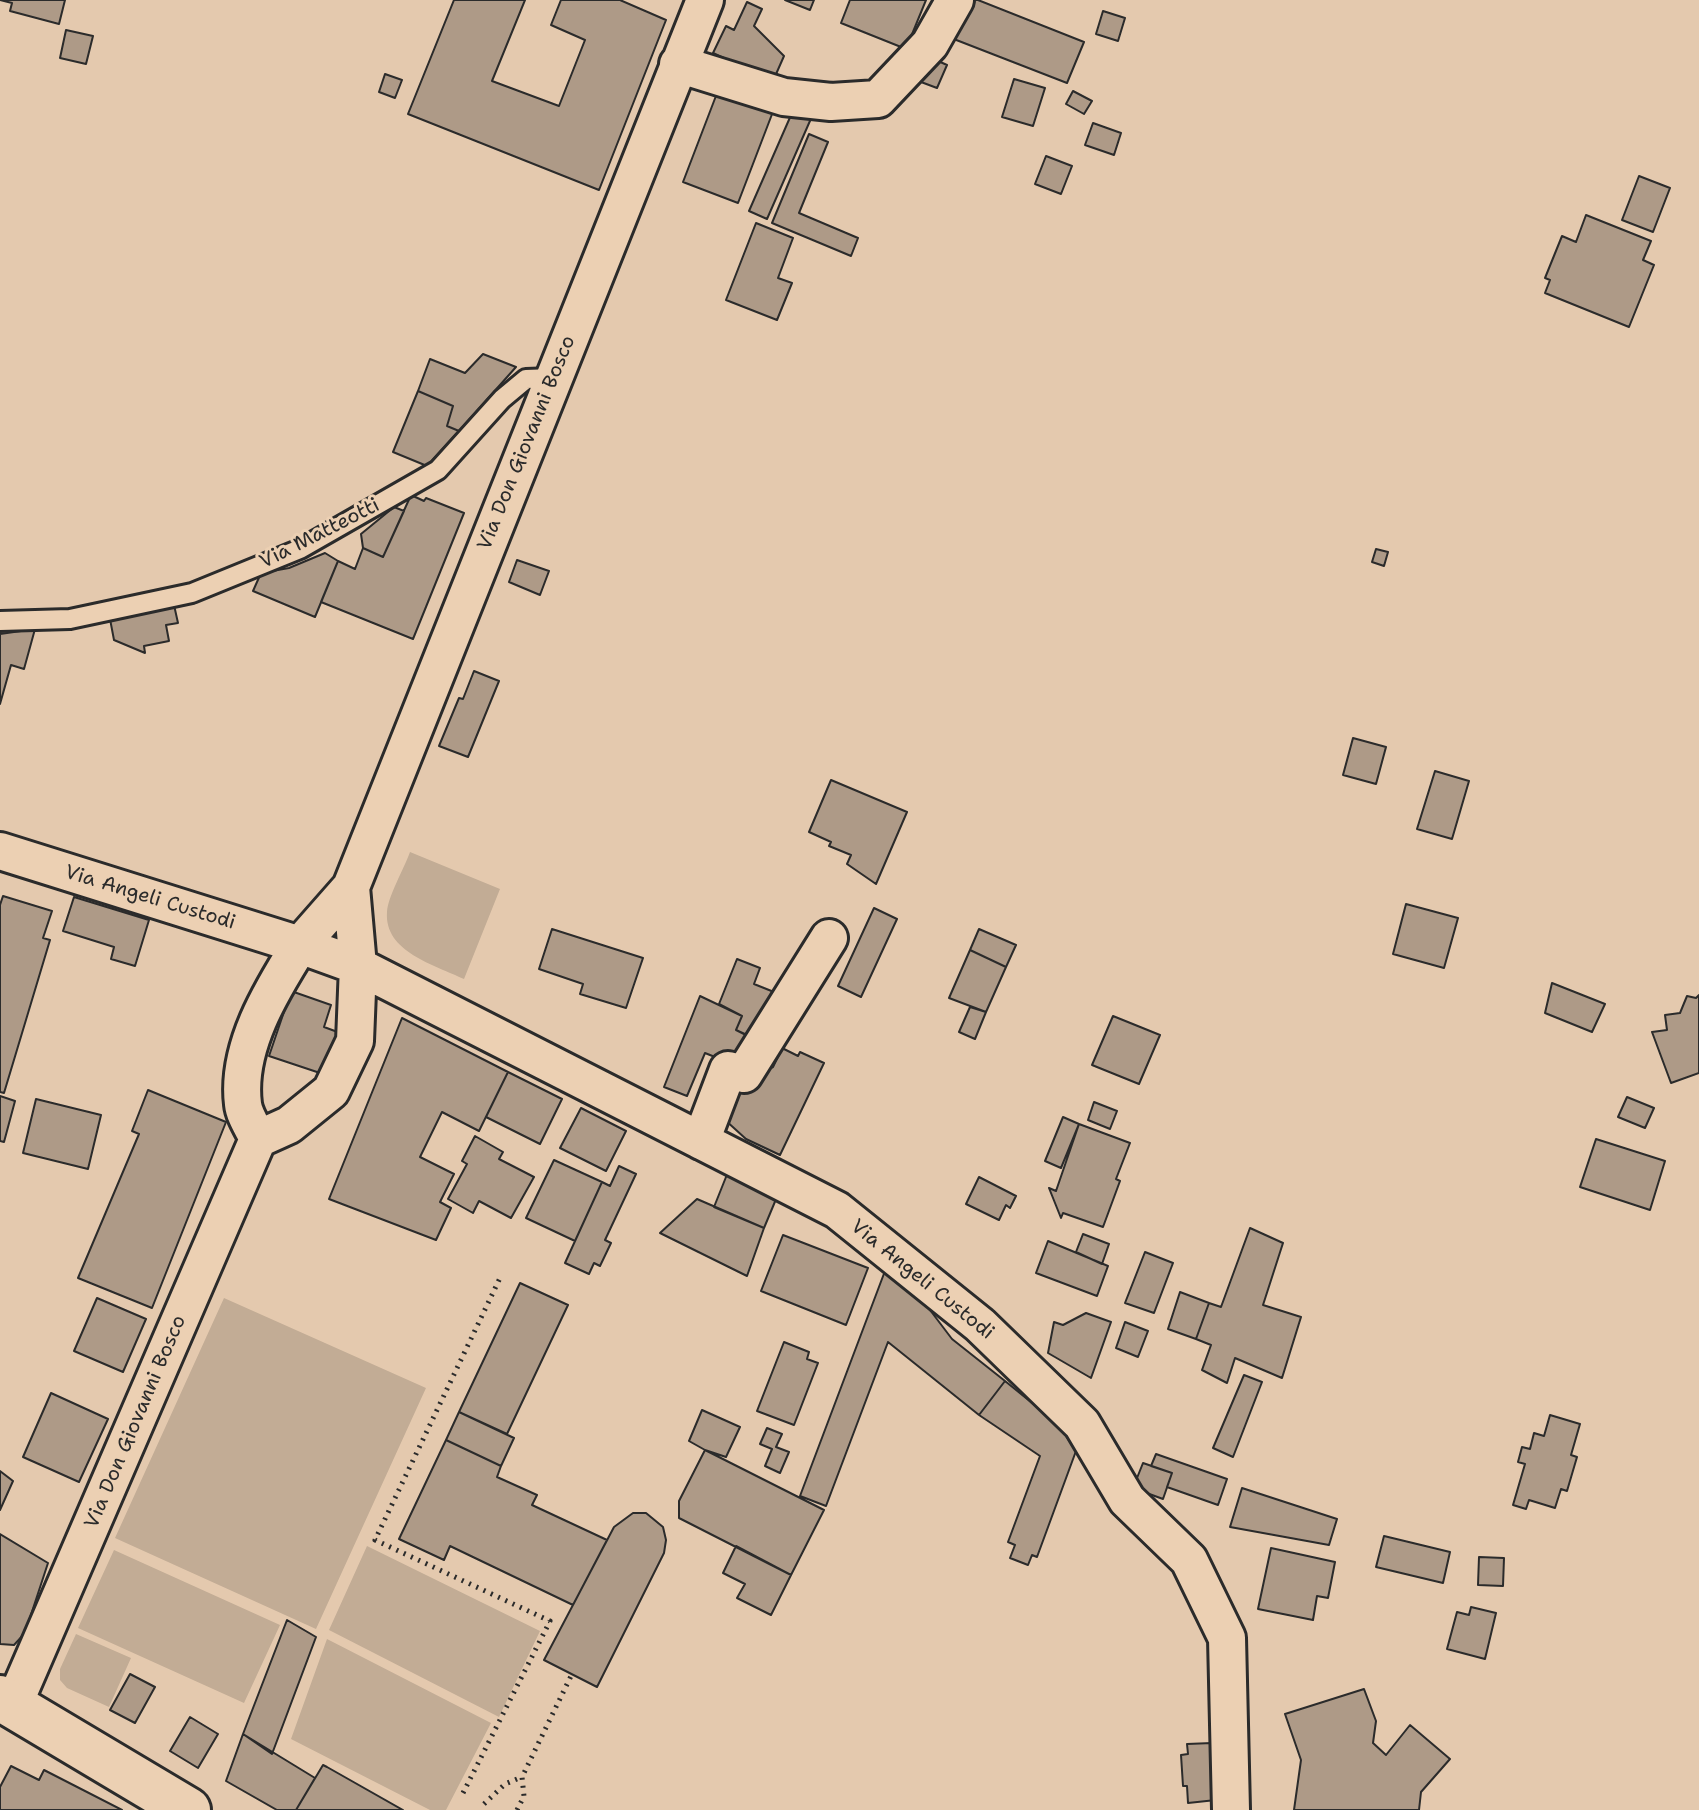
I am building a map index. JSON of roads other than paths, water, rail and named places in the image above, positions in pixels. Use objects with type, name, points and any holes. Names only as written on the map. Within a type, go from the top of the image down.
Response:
[{"type":"main road","points":[[7,1702],[188,1810]]},
{"type":"street","name":"Via Don Giovanni Bosco","points":[[258,1139],[243,1106],[244,1062],[271,993],[300,945],[351,887],[705,0]]},
{"type":"street","points":[[678,64],[784,97],[831,102],[878,99],[930,44],[955,0]]},
{"type":"street","name":"Via Angeli Custodi","points":[[0,851],[300,945]]},
{"type":"street","name":"Via Don Giovanni Bosco","points":[[7,1702],[258,1139],[289,1125],[331,1091],[355,1041],[358,966],[351,887]]},
{"type":"street","points":[[701,1141],[728,1070],[744,1074],[829,938]]},
{"type":"street","points":[[300,945],[358,966]]},
{"type":"street","name":"Via Angeli Custodi","points":[[358,966],[837,1210],[980,1325],[1082,1424],[1127,1500],[1189,1560],[1227,1638],[1231,1810]]},
{"type":"lane","name":"Via Matteotti","points":[[0,621],[70,619],[192,593],[300,549],[438,470],[502,399],[526,379],[553,378]]}]
